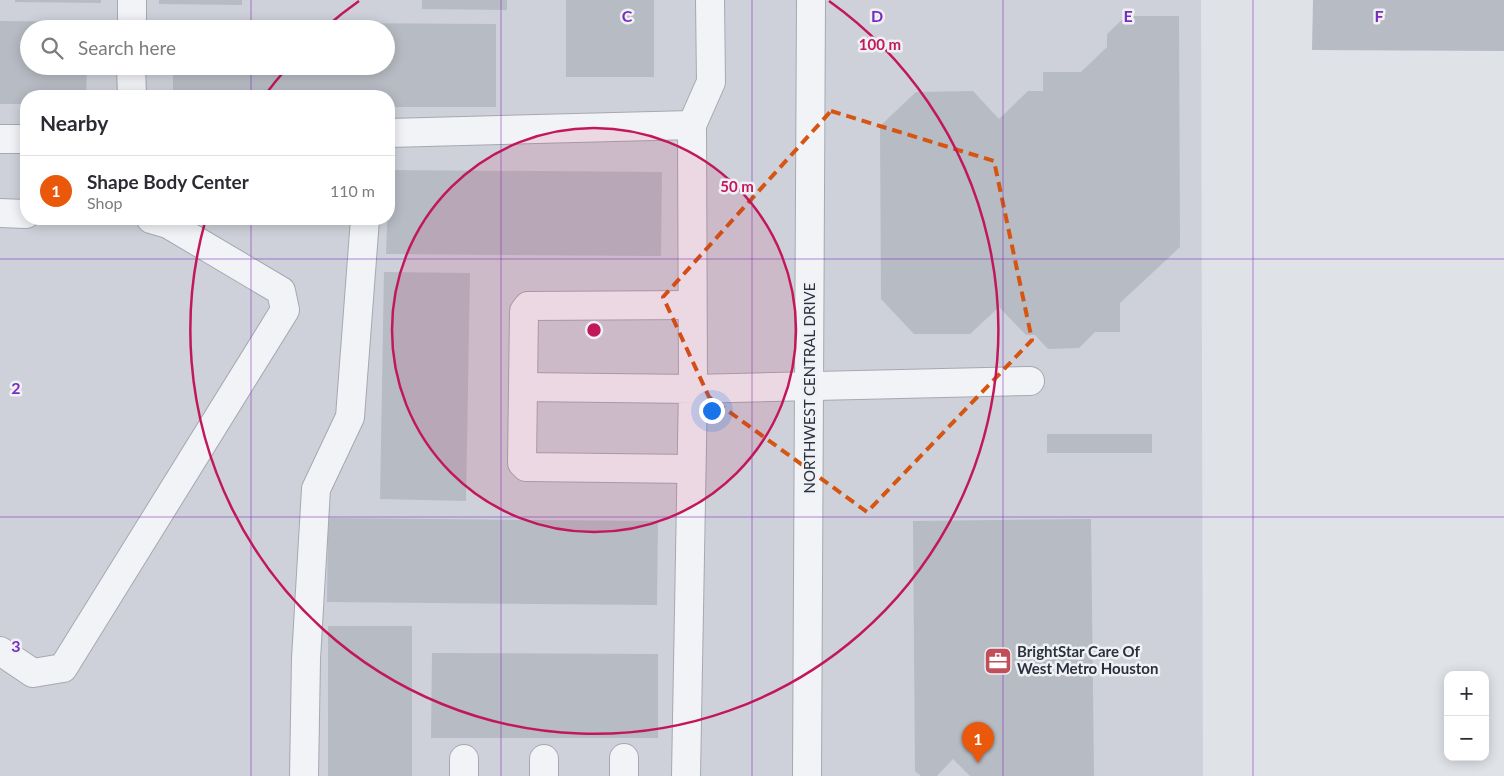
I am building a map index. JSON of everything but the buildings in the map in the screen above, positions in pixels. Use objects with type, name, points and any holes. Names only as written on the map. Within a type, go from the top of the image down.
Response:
[{"type":"street","points":[[132,0],[132,20]]},
{"type":"street","points":[[686,776],[692,389],[692,125],[710,82],[710,0]]},
{"type":"street","name":"NORTHWEST CENTRAL DRIVE","points":[[807,776],[812,0]]},
{"type":"street","points":[[132,75],[132,90]]},
{"type":"street","points":[[395,133],[692,125]]},
{"type":"street","points":[[0,139],[20,139]]},
{"type":"street","points":[[0,213],[20,214]]},
{"type":"street","points":[[0,651],[33,672],[63,668],[285,310],[281,291],[170,225]]},
{"type":"street","points":[[304,776],[306,659],[316,489],[350,417],[365,225]]},
{"type":"street","points":[[691,469],[526,467],[522,463],[524,310],[528,306],[692,305]]},
{"type":"street","points":[[523,387],[692,389],[1030,381]]},
{"type":"highlighted area","points":[[831,111],[994,161],[1032,340],[867,512],[709,397],[663,297]]},
{"type":"shaded area","points":[[0,0],[1201,0],[1203,776],[0,776]]},
{"type":"place","name":"BrightStar Care Of West Metro Houston","points":[[998,661]]},
{"type":"place","name":"Shape Body Center","points":[[978,763]]}]
